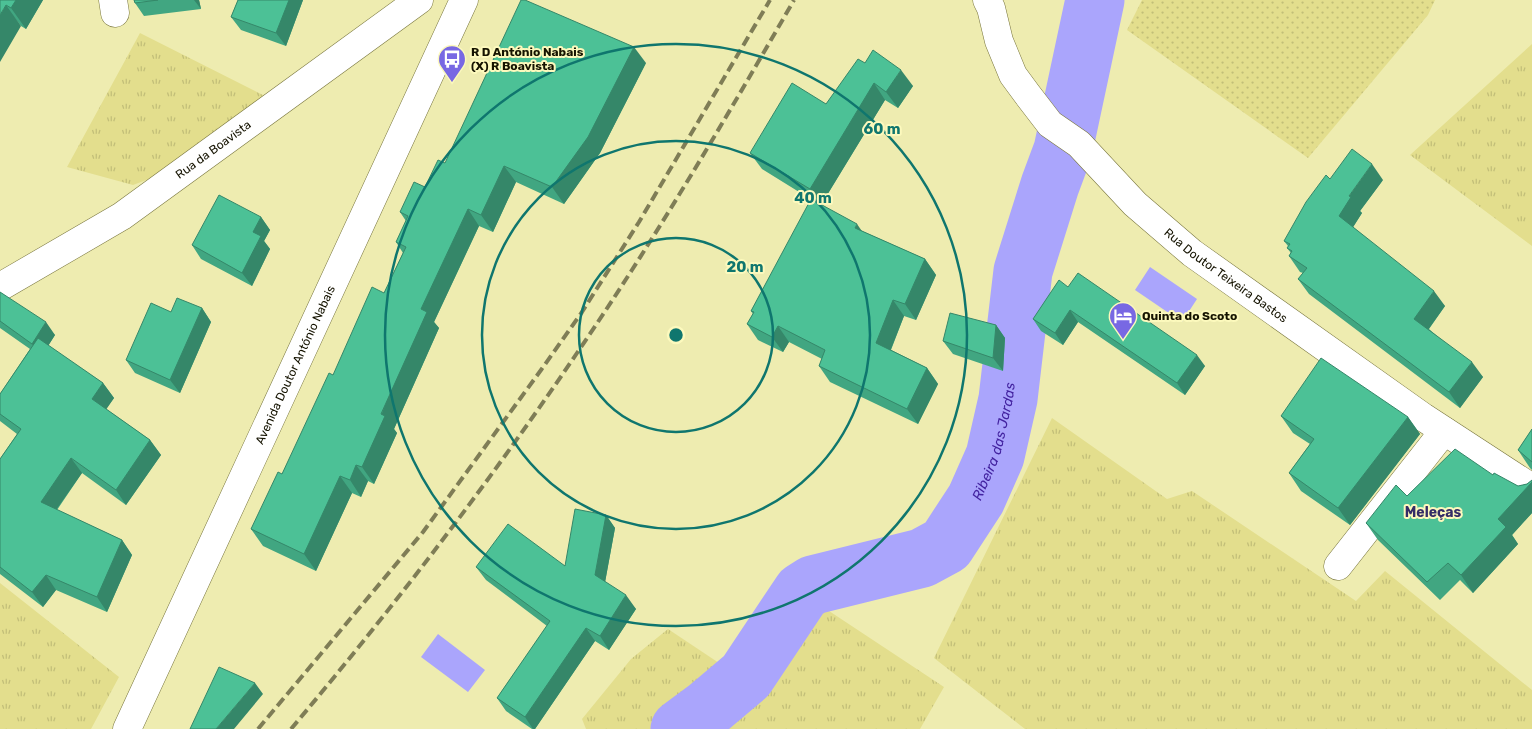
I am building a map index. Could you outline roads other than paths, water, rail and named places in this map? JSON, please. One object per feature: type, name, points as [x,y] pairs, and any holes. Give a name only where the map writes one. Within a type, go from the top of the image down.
[{"type":"street","name":"Rua da Boavista","points":[[0,287],[122,216],[419,0]]},
{"type":"street","name":"Avenida Doutor António Nabais","points":[[128,729],[464,0]]},
{"type":"street","name":"Rua Doutor Teixeira Bastos","points":[[986,0],[991,8],[999,41],[1013,75],[1050,124],[1079,144],[1135,204],[1192,253],[1444,431],[1532,488]]},
{"type":"street","points":[[1338,566],[1444,431]]},
{"type":"waterway","name":"Ribeira das Jardas","points":[[680,729],[746,676],[802,592],[813,585],[922,558],[946,545],[976,499],[995,456],[1008,399],[1023,271],[1063,150],[1095,0]]},
{"type":"railway","points":[[258,729],[423,532],[582,312],[639,222],[770,0]]},
{"type":"railway","points":[[291,729],[439,545],[544,402],[662,223],[794,0]]},
{"type":"place","name":"R D António Nabais (X) R Boavista","points":[[452,83]]},
{"type":"place","name":"Quinta do Scoto","points":[[1123,340]]},
{"type":"district","name":"Meleças","points":[[1433,512]]}]
